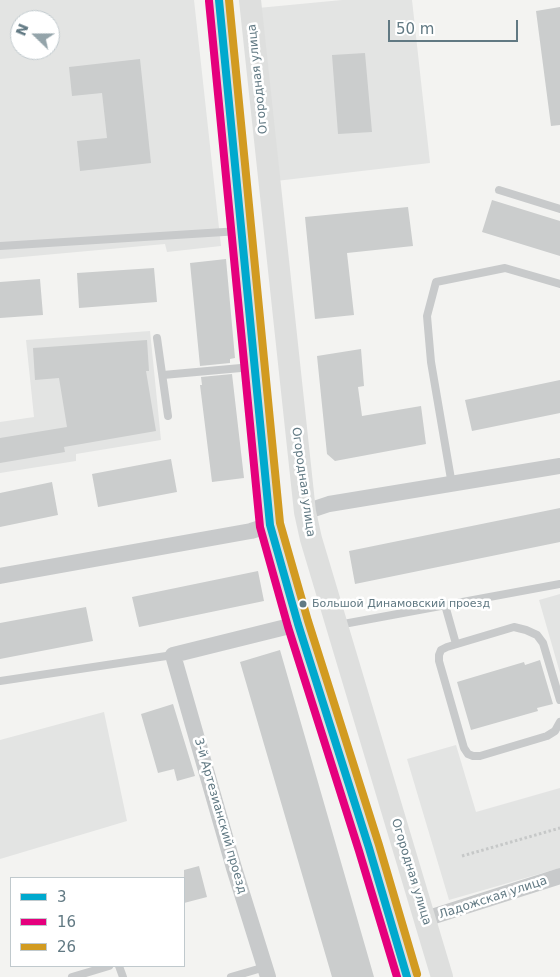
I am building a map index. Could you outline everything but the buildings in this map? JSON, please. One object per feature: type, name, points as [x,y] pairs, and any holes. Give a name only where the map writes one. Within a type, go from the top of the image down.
[{"type":"street","points":[[219,0],[243,230],[254,367],[270,525],[298,624],[369,848],[407,977]]},
{"type":"street","name":"Огородная улица","points":[[250,0],[305,512],[311,539],[442,977]]},
{"type":"street","points":[[305,512],[328,504],[560,466]]},
{"type":"street","points":[[0,576],[251,531],[270,525]]},
{"type":"street","points":[[174,655],[298,624]]},
{"type":"street","name":"3-й Артезианский проезд","points":[[174,655],[234,868],[266,972]]},
{"type":"street","name":"Ладожская улица","points":[[425,919],[560,876]]},
{"type":"lane","points":[[499,190],[560,209]]},
{"type":"lane","points":[[0,246],[243,230]]},
{"type":"lane","points":[[452,485],[431,362],[427,316],[436,282],[505,268],[560,284]]},
{"type":"lane","points":[[157,338],[164,375],[168,416]]},
{"type":"lane","points":[[164,375],[254,367]]},
{"type":"lane","points":[[337,625],[560,584]]},
{"type":"lane","points":[[445,605],[456,644]]},
{"type":"lane","points":[[560,700],[543,643],[537,635],[526,630],[514,627],[456,644],[442,650],[439,655],[439,661],[464,748],[468,754],[480,756],[546,736],[555,731],[560,722]]},
{"type":"lane","points":[[0,681],[174,655]]},
{"type":"lane","points":[[72,977],[106,967]]},
{"type":"lane","points":[[231,977],[266,972]]},
{"type":"path","points":[[462,856],[560,828]]},
{"type":"shaded area","points":[[0,0],[194,0],[221,246],[167,252],[165,244],[0,259]]},
{"type":"shaded area","points":[[342,0],[412,0],[430,163],[276,181],[258,8]]},
{"type":"shaded area","points":[[150,331],[161,440],[76,454],[76,461],[0,473],[0,422],[34,417],[26,340]]},
{"type":"shaded area","points":[[560,594],[560,673],[539,600]]},
{"type":"shaded area","points":[[104,712],[127,821],[0,859],[0,740]]},
{"type":"shaded area","points":[[456,745],[476,812],[560,788],[560,868],[449,900],[407,759]]},
{"type":"transit line","name":"3","points":[[219,0],[270,525],[298,624],[369,848],[407,977]]},
{"type":"transit line","name":"26","points":[[229,0],[280,523],[308,621],[379,845],[417,974]]},
{"type":"transit line","name":"16","points":[[209,1],[260,527],[288,627],[397,977]]},
{"type":"place","name":"Большой Динамовский проезд","points":[[303,604]]}]
